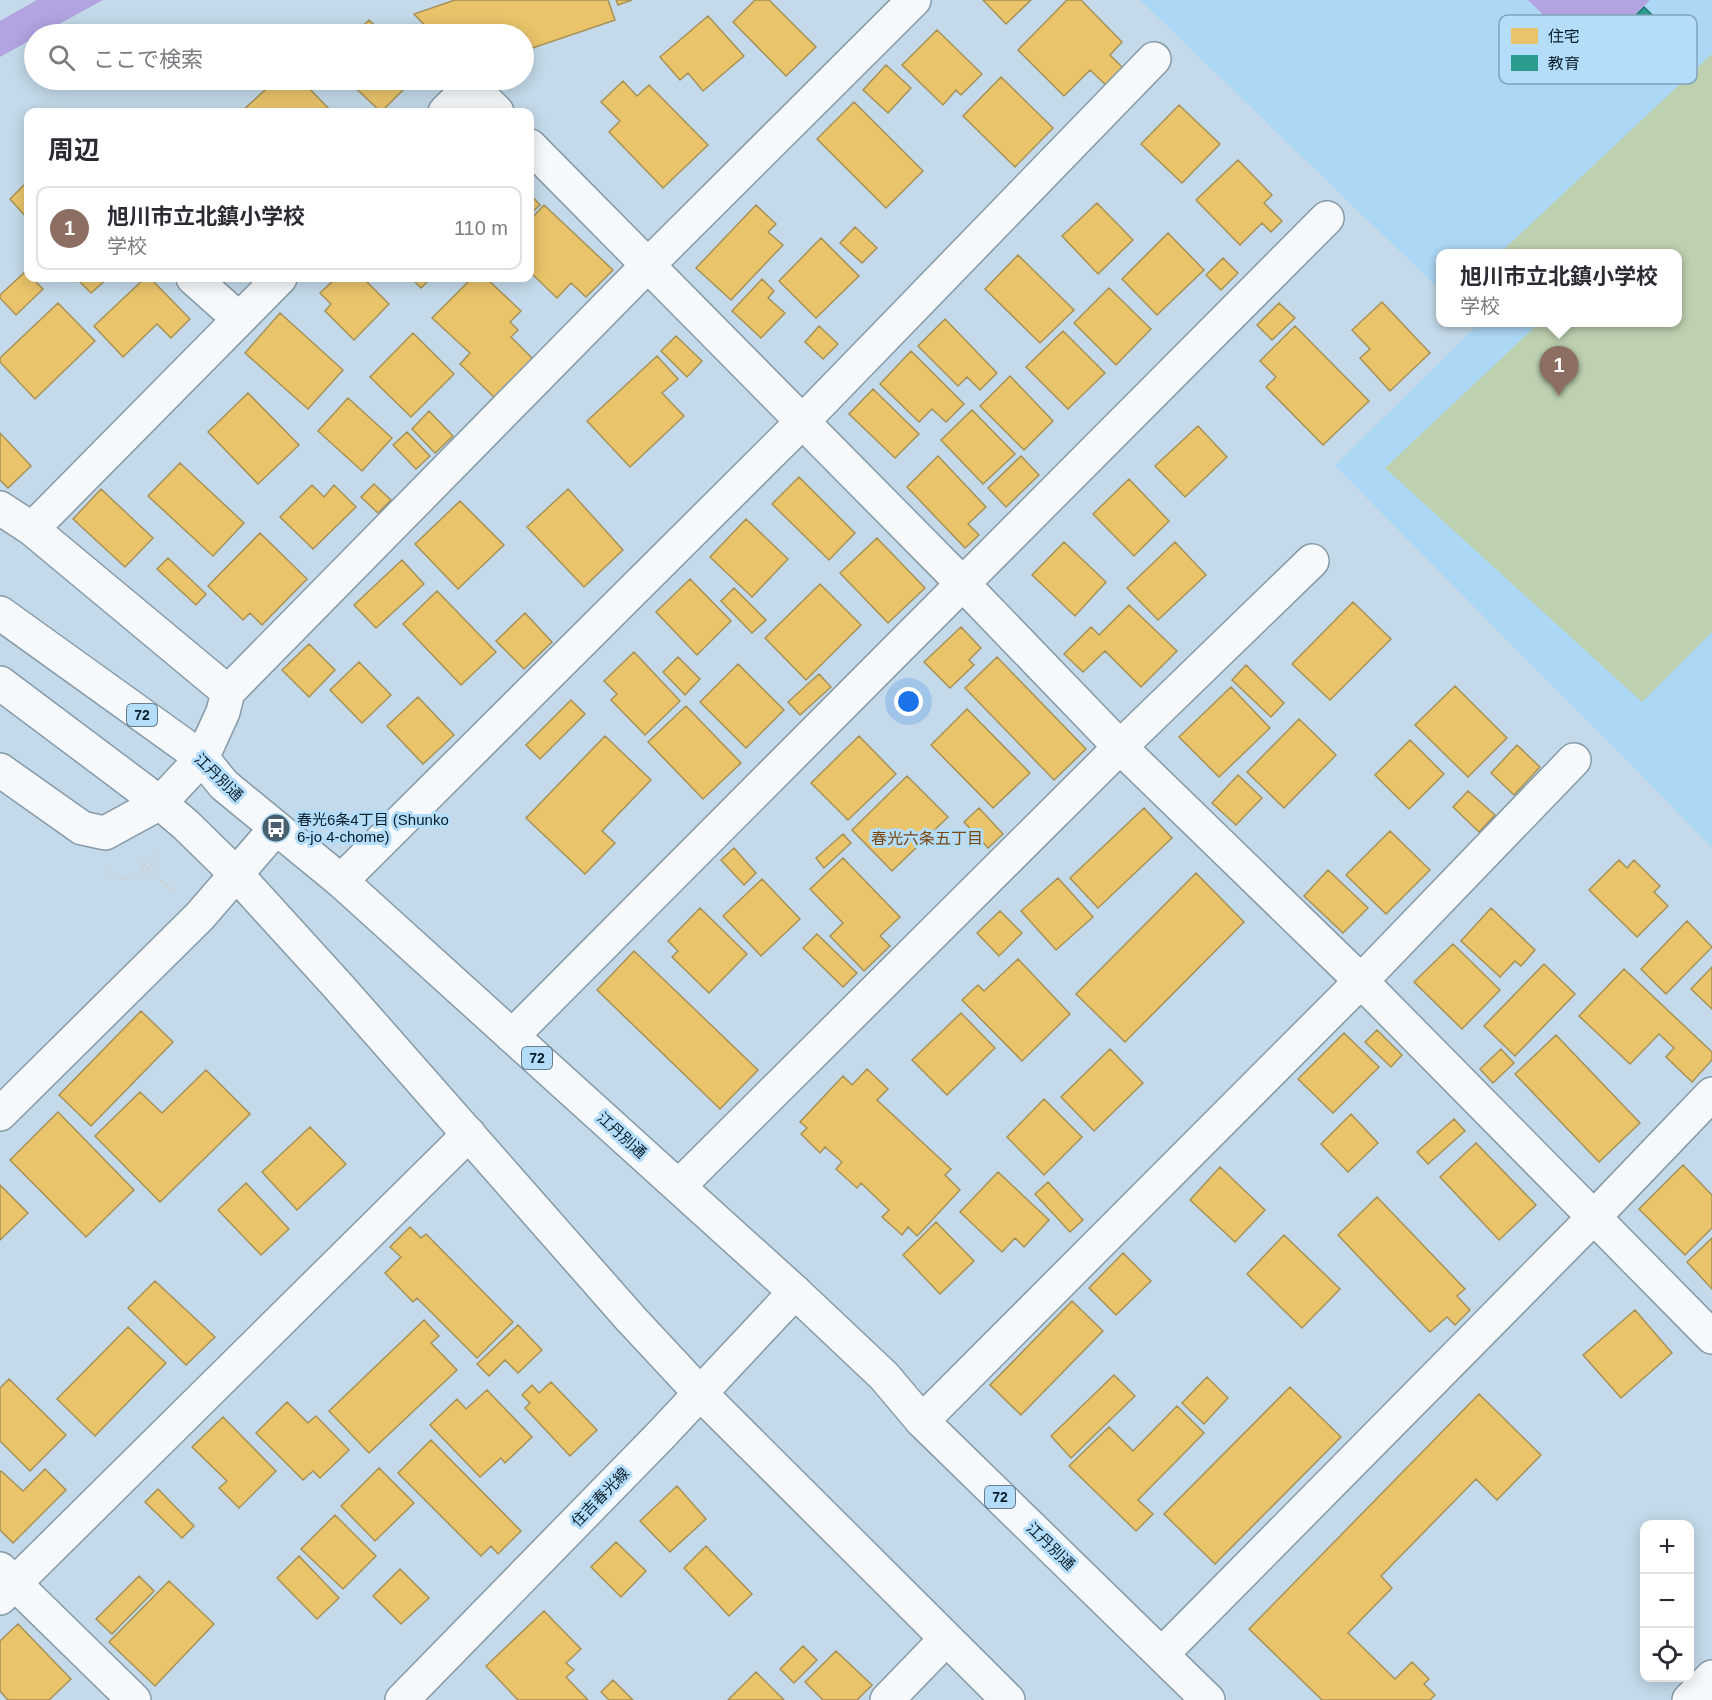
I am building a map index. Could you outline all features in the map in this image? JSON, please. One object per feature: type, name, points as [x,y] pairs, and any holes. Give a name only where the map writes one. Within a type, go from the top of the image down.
[{"type":"street","points":[[0,770],[82,828],[105,833],[160,803],[202,758],[223,712],[228,692],[647,266],[914,0]]},
{"type":"street","points":[[341,881],[802,422],[1154,59]]},
{"type":"street","points":[[449,108],[467,90]]},
{"type":"street","points":[[475,90],[493,108]]},
{"type":"street","points":[[534,150],[1120,747],[1361,981],[1712,1337]]},
{"type":"street","points":[[512,1036],[1327,218]]},
{"type":"street","points":[[197,282],[239,319]]},
{"type":"street","points":[[32,529],[276,282]]},
{"type":"street","points":[[0,508],[32,529],[228,692]]},
{"type":"street","points":[[679,1186],[1120,747],[1312,561]]},
{"type":"street","name":"江丹別通","points":[[0,613],[202,758],[224,785],[341,881],[679,1186],[884,1376],[922,1420],[1208,1700]]},
{"type":"street","points":[[0,683],[160,803],[237,875],[631,1319],[699,1392],[1008,1700]]},
{"type":"street","points":[[922,1420],[1361,981],[1574,760]]},
{"type":"street","points":[[0,1114],[200,916],[276,828]]},
{"type":"street","points":[[1162,1654],[1593,1218],[1712,1094]]},
{"type":"street","points":[[134,1700],[5,1584],[469,1134]]},
{"type":"street","name":"住吉春光線","points":[[402,1700],[652,1444],[795,1292]]},
{"type":"street","points":[[887,1700],[946,1639]]},
{"type":"street","points":[[1689,1700],[1712,1677]]},
{"type":"path","points":[[105,833],[148,868],[200,916]]},
{"type":"shaded area","points":[[37,0],[103,0],[59,24],[24,24],[24,44],[0,57],[0,21]]},
{"type":"shaded area","points":[[1140,0],[1712,0],[1712,847],[1335,466],[1475,327],[1682,327],[1682,249],[1436,249],[1436,286]]},
{"type":"shaded area","points":[[1528,0],[1650,0],[1635,15],[1543,15]]},
{"type":"green space","points":[[1712,54],[1712,632],[1642,702],[1385,468],[1535,327],[1682,327],[1682,249],[1504,249],[1680,84],[1697,84],[1697,68]]},
{"type":"building: 住宅","points":[[455,0],[608,0],[615,20],[534,48],[534,24],[424,24],[414,14]]},
{"type":"building: 住宅","points":[[616,0],[632,0],[618,5]]},
{"type":"building: 住宅","points":[[755,0],[769,0],[816,47],[786,76],[733,22]]},
{"type":"building: 住宅","points":[[983,0],[1031,0],[1006,24]]},
{"type":"building: 住宅","points":[[1067,0],[1081,0],[1122,42],[1110,55],[1124,69],[1107,86],[1090,70],[1064,96],[1018,50]]},
{"type":"building: 住宅","points":[[708,16],[744,56],[703,91],[688,73],[680,80],[660,57]]},
{"type":"building: 住宅","points":[[937,30],[982,74],[961,95],[956,90],[943,105],[902,65]]},
{"type":"building: 住宅","points":[[886,65],[911,88],[888,113],[863,90]]},
{"type":"building: 住宅","points":[[1001,77],[1053,128],[1015,167],[963,116]]},
{"type":"building: 住宅","points":[[623,81],[637,96],[649,85],[708,145],[663,188],[609,132],[620,121],[601,102]]},
{"type":"building: 住宅","points":[[265,90],[311,90],[328,108],[245,108]]},
{"type":"building: 住宅","points":[[358,90],[403,90],[385,108],[377,108]]},
{"type":"building: 住宅","points":[[854,102],[923,171],[886,208],[817,139]]},
{"type":"building: 住宅","points":[[1179,105],[1220,144],[1182,183],[1141,144]]},
{"type":"building: 住宅","points":[[1238,160],[1272,195],[1264,203],[1282,221],[1271,232],[1262,223],[1240,245],[1196,200]]},
{"type":"building: 住宅","points":[[24,185],[24,215],[10,199]]},
{"type":"building: 住宅","points":[[534,198],[540,205],[534,210]]},
{"type":"building: 住宅","points":[[1097,203],[1133,240],[1098,274],[1062,236]]},
{"type":"building: 住宅","points":[[544,205],[613,270],[586,297],[571,283],[557,298],[534,276],[534,216]]},
{"type":"building: 住宅","points":[[756,205],[776,224],[768,232],[783,245],[731,300],[696,268]]},
{"type":"building: 住宅","points":[[855,227],[877,248],[862,263],[840,243]]},
{"type":"building: 住宅","points":[[1168,233],[1204,270],[1157,315],[1122,279]]},
{"type":"building: 住宅","points":[[821,238],[859,276],[816,318],[779,281]]},
{"type":"building: 住宅","points":[[1018,255],[1074,310],[1040,343],[985,289]]},
{"type":"building: 住宅","points":[[1223,258],[1238,273],[1221,290],[1206,275]]},
{"type":"building: 住宅","points":[[24,273],[24,282],[36,282],[43,289],[16,315],[0,298],[0,295]]},
{"type":"building: 住宅","points":[[762,279],[774,291],[768,298],[785,313],[761,338],[732,311]]},
{"type":"building: 住宅","points":[[80,282],[103,282],[91,293]]},
{"type":"building: 住宅","points":[[141,282],[154,282],[190,319],[171,338],[157,324],[123,357],[94,326]]},
{"type":"building: 住宅","points":[[332,282],[367,282],[389,304],[354,340],[325,311],[331,304],[320,293]]},
{"type":"building: 住宅","points":[[415,282],[427,282],[421,288]]},
{"type":"building: 住宅","points":[[468,282],[490,282],[521,311],[510,322],[518,330],[511,337],[534,360],[496,399],[460,364],[470,353],[432,318]]},
{"type":"building: 住宅","points":[[1109,288],[1151,329],[1116,365],[1074,323]]},
{"type":"building: 住宅","points":[[1382,302],[1430,353],[1390,391],[1360,358],[1370,349],[1352,330]]},
{"type":"building: 住宅","points":[[58,303],[95,341],[35,399],[0,362],[0,358]]},
{"type":"building: 住宅","points":[[1279,303],[1295,318],[1272,340],[1257,325]]},
{"type":"building: 住宅","points":[[280,313],[343,370],[308,409],[245,353]]},
{"type":"building: 住宅","points":[[945,319],[997,373],[980,390],[967,377],[958,386],[918,346]]},
{"type":"building: 住宅","points":[[819,326],[838,344],[823,359],[805,342]]},
{"type":"building: 住宅","points":[[1295,326],[1369,401],[1323,445],[1266,387],[1276,377],[1260,361]]},
{"type":"building: 住宅","points":[[1063,331],[1105,373],[1068,409],[1026,367]]},
{"type":"building: 住宅","points":[[413,333],[454,374],[411,417],[370,377]]},
{"type":"building: 住宅","points":[[676,336],[702,361],[687,377],[661,351]]},
{"type":"building: 住宅","points":[[911,351],[964,404],[946,422],[932,409],[919,422],[880,384]]},
{"type":"building: 住宅","points":[[657,356],[678,379],[662,393],[684,416],[630,467],[587,421]]},
{"type":"building: 住宅","points":[[1010,376],[1053,421],[1024,450],[980,406]]},
{"type":"building: 住宅","points":[[873,389],[919,434],[895,458],[849,414]]},
{"type":"building: 住宅","points":[[248,393],[299,445],[258,484],[208,432]]},
{"type":"building: 住宅","points":[[348,398],[392,438],[362,471],[318,431]]},
{"type":"building: 住宅","points":[[972,410],[1015,454],[983,484],[941,440]]},
{"type":"building: 住宅","points":[[429,411],[453,436],[435,453],[412,429]]},
{"type":"building: 住宅","points":[[1198,426],[1227,457],[1185,497],[1155,466]]},
{"type":"building: 住宅","points":[[407,432],[430,456],[416,469],[393,445]]},
{"type":"building: 住宅","points":[[0,433],[31,466],[8,488],[0,480]]},
{"type":"building: 住宅","points":[[938,456],[986,507],[968,524],[979,535],[965,548],[907,487]]},
{"type":"building: 住宅","points":[[1021,456],[1039,475],[1006,507],[988,488]]},
{"type":"building: 住宅","points":[[180,463],[244,523],[213,556],[148,496]]},
{"type":"building: 住宅","points":[[799,477],[855,533],[829,560],[772,504]]},
{"type":"building: 住宅","points":[[1129,479],[1169,521],[1134,556],[1093,514]]},
{"type":"building: 住宅","points":[[374,484],[391,500],[378,513],[361,497]]},
{"type":"building: 住宅","points":[[312,485],[324,497],[334,485],[356,507],[313,549],[280,517]]},
{"type":"building: 住宅","points":[[101,489],[153,538],[125,567],[73,519]]},
{"type":"building: 住宅","points":[[568,489],[623,550],[584,587],[527,527]]},
{"type":"building: 住宅","points":[[460,501],[504,545],[458,589],[415,544]]},
{"type":"building: 住宅","points":[[746,519],[788,559],[752,597],[710,557]]},
{"type":"building: 住宅","points":[[260,533],[307,579],[262,625],[250,613],[243,620],[208,586]]},
{"type":"building: 住宅","points":[[877,538],[925,588],[888,623],[840,573]]},
{"type":"building: 住宅","points":[[1064,542],[1106,582],[1075,616],[1032,575]]},
{"type":"building: 住宅","points":[[1175,542],[1206,575],[1158,620],[1127,588]]},
{"type":"building: 住宅","points":[[168,558],[206,594],[196,605],[157,569]]},
{"type":"building: 住宅","points":[[402,560],[424,584],[376,628],[354,605]]},
{"type":"building: 住宅","points":[[690,579],[731,621],[697,655],[656,612]]},
{"type":"building: 住宅","points":[[820,584],[861,625],[806,680],[765,638]]},
{"type":"building: 住宅","points":[[734,588],[766,620],[752,633],[721,601]]},
{"type":"building: 住宅","points":[[437,591],[496,652],[461,685],[403,624]]},
{"type":"building: 住宅","points":[[1353,602],[1391,639],[1330,700],[1292,664]]},
{"type":"building: 住宅","points":[[1129,605],[1177,651],[1141,687],[1105,651],[1083,672],[1064,654],[1091,627],[1099,635]]},
{"type":"building: 住宅","points":[[525,613],[552,642],[524,669],[496,641]]},
{"type":"building: 住宅","points":[[961,627],[981,648],[969,660],[974,665],[950,688],[924,662]]},
{"type":"building: 住宅","points":[[309,644],[335,670],[309,697],[282,670]]},
{"type":"building: 住宅","points":[[634,652],[680,701],[645,735],[611,700],[617,694],[604,681]]},
{"type":"building: 住宅","points":[[678,657],[700,679],[685,695],[663,672]]},
{"type":"building: 住宅","points":[[997,657],[1086,749],[1054,780],[965,688]]},
{"type":"building: 住宅","points":[[359,662],[391,695],[362,723],[330,690]]},
{"type":"building: 住宅","points":[[738,664],[784,710],[746,748],[700,702]]},
{"type":"building: 住宅","points":[[1246,665],[1284,703],[1271,717],[1232,680]]},
{"type":"building: 住宅","points":[[819,674],[831,687],[800,715],[788,702]]},
{"type":"building: 住宅","points":[[1455,686],[1507,738],[1468,777],[1415,725]]},
{"type":"building: 住宅","points":[[1231,687],[1270,728],[1219,777],[1179,737]]},
{"type":"building: 住宅","points":[[418,697],[454,735],[423,764],[387,726]]},
{"type":"building: 住宅","points":[[571,700],[585,714],[540,759],[526,745]]},
{"type":"building: 住宅","points":[[686,706],[741,763],[703,799],[648,742]]},
{"type":"building: 住宅","points":[[967,709],[1030,773],[993,808],[931,745]]},
{"type":"building: 住宅","points":[[1299,719],[1336,755],[1284,808],[1247,772]]},
{"type":"building: 住宅","points":[[605,736],[651,780],[602,831],[615,843],[585,874],[526,818]]},
{"type":"building: 住宅","points":[[859,736],[896,774],[848,820],[811,783]]},
{"type":"building: 住宅","points":[[1410,740],[1444,774],[1409,809],[1375,775]]},
{"type":"building: 住宅","points":[[1517,745],[1540,767],[1514,795],[1491,773]]},
{"type":"building: 住宅","points":[[1238,775],[1262,798],[1236,825],[1212,803]]},
{"type":"building: 住宅","points":[[907,776],[948,817],[892,871],[852,830]]},
{"type":"building: 住宅","points":[[1468,791],[1495,815],[1479,832],[1453,807]]},
{"type":"building: 住宅","points":[[979,808],[1003,834],[988,848],[964,822]]},
{"type":"building: 住宅","points":[[1144,808],[1172,838],[1098,908],[1070,878]]},
{"type":"building: 住宅","points":[[1390,831],[1430,870],[1386,914],[1346,875]]},
{"type":"building: 住宅","points":[[843,834],[851,843],[824,868],[816,858]]},
{"type":"building: 住宅","points":[[734,848],[756,873],[744,885],[721,860]]},
{"type":"building: 住宅","points":[[843,858],[900,917],[880,936],[890,946],[864,971],[830,936],[843,923],[810,889]]},
{"type":"building: 住宅","points":[[1619,860],[1627,868],[1634,860],[1660,886],[1654,892],[1668,906],[1637,937],[1589,890]]},
{"type":"building: 住宅","points":[[1328,870],[1368,908],[1343,933],[1304,896]]},
{"type":"building: 住宅","points":[[1196,873],[1244,922],[1125,1042],[1076,994]]},
{"type":"building: 住宅","points":[[1058,878],[1093,917],[1056,950],[1021,911]]},
{"type":"building: 住宅","points":[[762,879],[800,919],[761,956],[723,916]]},
{"type":"building: 住宅","points":[[700,908],[747,954],[709,993],[672,957],[678,951],[668,941]]},
{"type":"building: 住宅","points":[[1491,908],[1535,950],[1521,966],[1515,961],[1500,977],[1461,941]]},
{"type":"building: 住宅","points":[[1000,911],[1022,933],[999,956],[977,933]]},
{"type":"building: 住宅","points":[[1687,921],[1712,947],[1666,994],[1641,969]]},
{"type":"building: 住宅","points":[[817,934],[857,973],[843,987],[803,948]]},
{"type":"building: 住宅","points":[[1453,944],[1500,990],[1462,1029],[1414,982]]},
{"type":"building: 住宅","points":[[634,951],[758,1070],[720,1109],[597,990]]},
{"type":"building: 住宅","points":[[1018,959],[1070,1014],[1022,1061],[962,1000],[978,985],[984,991]]},
{"type":"building: 住宅","points":[[1544,964],[1575,994],[1515,1056],[1484,1026]]},
{"type":"building: 住宅","points":[[1712,967],[1712,1009],[1691,989]]},
{"type":"building: 住宅","points":[[1624,969],[1712,1052],[1712,1060],[1692,1082],[1666,1057],[1674,1048],[1659,1034],[1630,1064],[1579,1016]]},
{"type":"building: 住宅","points":[[141,1011],[173,1042],[91,1126],[59,1095]]},
{"type":"building: 住宅","points":[[961,1013],[995,1048],[947,1095],[912,1060]]},
{"type":"building: 住宅","points":[[1377,1030],[1402,1055],[1391,1067],[1365,1042]]},
{"type":"building: 住宅","points":[[1344,1033],[1379,1067],[1333,1113],[1298,1079]]},
{"type":"building: 住宅","points":[[1556,1035],[1640,1123],[1599,1162],[1515,1074]]},
{"type":"building: 住宅","points":[[1110,1049],[1143,1083],[1094,1131],[1061,1097]]},
{"type":"building: 住宅","points":[[1501,1049],[1514,1063],[1493,1083],[1480,1069]]},
{"type":"building: 住宅","points":[[867,1069],[888,1089],[877,1100],[951,1169],[945,1175],[960,1190],[917,1236],[908,1227],[902,1235],[882,1217],[889,1210],[861,1183],[857,1188],[836,1169],[842,1162],[825,1147],[820,1153],[801,1134],[807,1128],[800,1122],[843,1076],[852,1085]]},
{"type":"building: 住宅","points":[[206,1070],[250,1114],[160,1202],[95,1136],[140,1092],[162,1113]]},
{"type":"building: 住宅","points":[[1044,1099],[1082,1137],[1044,1175],[1007,1137]]},
{"type":"building: 住宅","points":[[58,1112],[134,1190],[86,1237],[10,1160]]},
{"type":"building: 住宅","points":[[1351,1114],[1378,1143],[1348,1172],[1321,1144]]},
{"type":"building: 住宅","points":[[1454,1119],[1465,1131],[1428,1164],[1417,1152]]},
{"type":"building: 住宅","points":[[310,1127],[346,1164],[297,1210],[262,1172]]},
{"type":"building: 住宅","points":[[1476,1143],[1536,1205],[1499,1240],[1440,1177]]},
{"type":"building: 住宅","points":[[1683,1165],[1712,1195],[1712,1228],[1685,1255],[1639,1209]]},
{"type":"building: 住宅","points":[[1220,1167],[1265,1210],[1235,1242],[1190,1200]]},
{"type":"building: 住宅","points":[[998,1172],[1049,1220],[1024,1247],[1015,1238],[1002,1252],[960,1212]]},
{"type":"building: 住宅","points":[[1048,1182],[1083,1220],[1070,1232],[1035,1194]]},
{"type":"building: 住宅","points":[[246,1183],[289,1229],[261,1255],[218,1210]]},
{"type":"building: 住宅","points":[[0,1185],[28,1213],[0,1240]]},
{"type":"building: 住宅","points":[[1377,1197],[1465,1289],[1457,1296],[1470,1310],[1455,1325],[1447,1317],[1430,1332],[1338,1235]]},
{"type":"building: 住宅","points":[[936,1222],[974,1261],[940,1294],[903,1255]]},
{"type":"building: 住宅","points":[[410,1227],[421,1238],[426,1234],[513,1322],[477,1358],[417,1298],[413,1302],[385,1273],[401,1257],[390,1247]]},
{"type":"building: 住宅","points":[[1284,1235],[1340,1289],[1302,1328],[1247,1274]]},
{"type":"building: 住宅","points":[[1712,1238],[1712,1289],[1687,1262]]},
{"type":"building: 住宅","points":[[1123,1253],[1151,1281],[1116,1315],[1089,1288]]},
{"type":"building: 住宅","points":[[155,1281],[215,1337],[186,1365],[128,1308]]},
{"type":"building: 住宅","points":[[1072,1301],[1103,1331],[1021,1415],[990,1385]]},
{"type":"building: 住宅","points":[[1635,1310],[1672,1353],[1621,1398],[1583,1355]]},
{"type":"building: 住宅","points":[[424,1320],[439,1336],[431,1343],[457,1370],[369,1453],[329,1411]]},
{"type":"building: 住宅","points":[[518,1325],[542,1350],[518,1373],[505,1360],[489,1376],[477,1364]]},
{"type":"building: 住宅","points":[[128,1327],[166,1363],[95,1436],[57,1399]]},
{"type":"building: 住宅","points":[[1114,1375],[1135,1396],[1071,1458],[1051,1436]]},
{"type":"building: 住宅","points":[[1207,1377],[1228,1398],[1204,1424],[1182,1403]]},
{"type":"building: 住宅","points":[[9,1379],[66,1435],[30,1471],[0,1441],[0,1388]]},
{"type":"building: 住宅","points":[[551,1382],[597,1430],[570,1456],[525,1408],[530,1403],[522,1395],[532,1385],[539,1393]]},
{"type":"building: 住宅","points":[[1290,1387],[1341,1437],[1215,1564],[1164,1514]]},
{"type":"building: 住宅","points":[[487,1390],[532,1437],[505,1463],[501,1458],[480,1477],[430,1425],[457,1399],[466,1409]]},
{"type":"building: 住宅","points":[[1479,1394],[1541,1455],[1497,1500],[1476,1479],[1381,1576],[1392,1588],[1348,1633],[1395,1679],[1412,1662],[1429,1679],[1424,1684],[1435,1695],[1430,1700],[1322,1700],[1249,1629]]},
{"type":"building: 住宅","points":[[287,1402],[308,1423],[316,1416],[349,1450],[320,1478],[313,1471],[303,1480],[256,1433]]},
{"type":"building: 住宅","points":[[1177,1406],[1204,1433],[1138,1500],[1153,1514],[1136,1531],[1069,1466],[1109,1427],[1133,1451]]},
{"type":"building: 住宅","points":[[223,1417],[276,1471],[239,1508],[219,1488],[227,1481],[192,1447]]},
{"type":"building: 住宅","points":[[431,1440],[521,1531],[498,1554],[491,1546],[481,1556],[398,1473]]},
{"type":"building: 住宅","points":[[379,1468],[414,1503],[375,1541],[341,1506]]},
{"type":"building: 住宅","points":[[45,1469],[66,1490],[13,1543],[0,1530],[0,1472],[23,1491]]},
{"type":"building: 住宅","points":[[677,1486],[706,1519],[670,1552],[640,1521]]},
{"type":"building: 住宅","points":[[158,1489],[194,1526],[182,1538],[145,1502]]},
{"type":"building: 住宅","points":[[335,1515],[376,1556],[343,1589],[301,1549]]},
{"type":"building: 住宅","points":[[616,1542],[646,1571],[621,1597],[591,1567]]},
{"type":"building: 住宅","points":[[706,1546],[752,1594],[729,1616],[684,1568]]},
{"type":"building: 住宅","points":[[299,1556],[339,1598],[317,1619],[277,1578]]},
{"type":"building: 住宅","points":[[400,1569],[429,1598],[401,1624],[373,1596]]},
{"type":"building: 住宅","points":[[139,1576],[154,1591],[112,1634],[96,1619]]},
{"type":"building: 住宅","points":[[169,1581],[214,1624],[155,1686],[109,1642]]},
{"type":"building: 住宅","points":[[544,1611],[581,1649],[566,1663],[574,1670],[566,1677],[588,1700],[518,1700],[486,1666]]},
{"type":"building: 住宅","points":[[18,1624],[71,1679],[49,1700],[8,1700],[0,1691],[0,1641]]},
{"type":"building: 住宅","points":[[803,1646],[817,1660],[794,1683],[780,1669]]},
{"type":"building: 住宅","points":[[836,1651],[872,1685],[857,1700],[823,1700],[805,1682]]},
{"type":"building: 住宅","points":[[756,1672],[784,1700],[728,1700]]},
{"type":"building: 住宅","points":[[613,1680],[633,1700],[609,1700],[601,1692]]},
{"type":"building: 教育","points":[[1644,7],[1652,15],[1636,15]]},
{"type":"place","name":"旭川市立北鎮小学校","points":[[1559,396]]},
{"type":"place","name":"春光6条4丁目 (Shunko 6-jo 4-chome)","points":[[276,828]]},
{"type":"district","name":"春光六条五丁目","points":[[927,838]]}]
